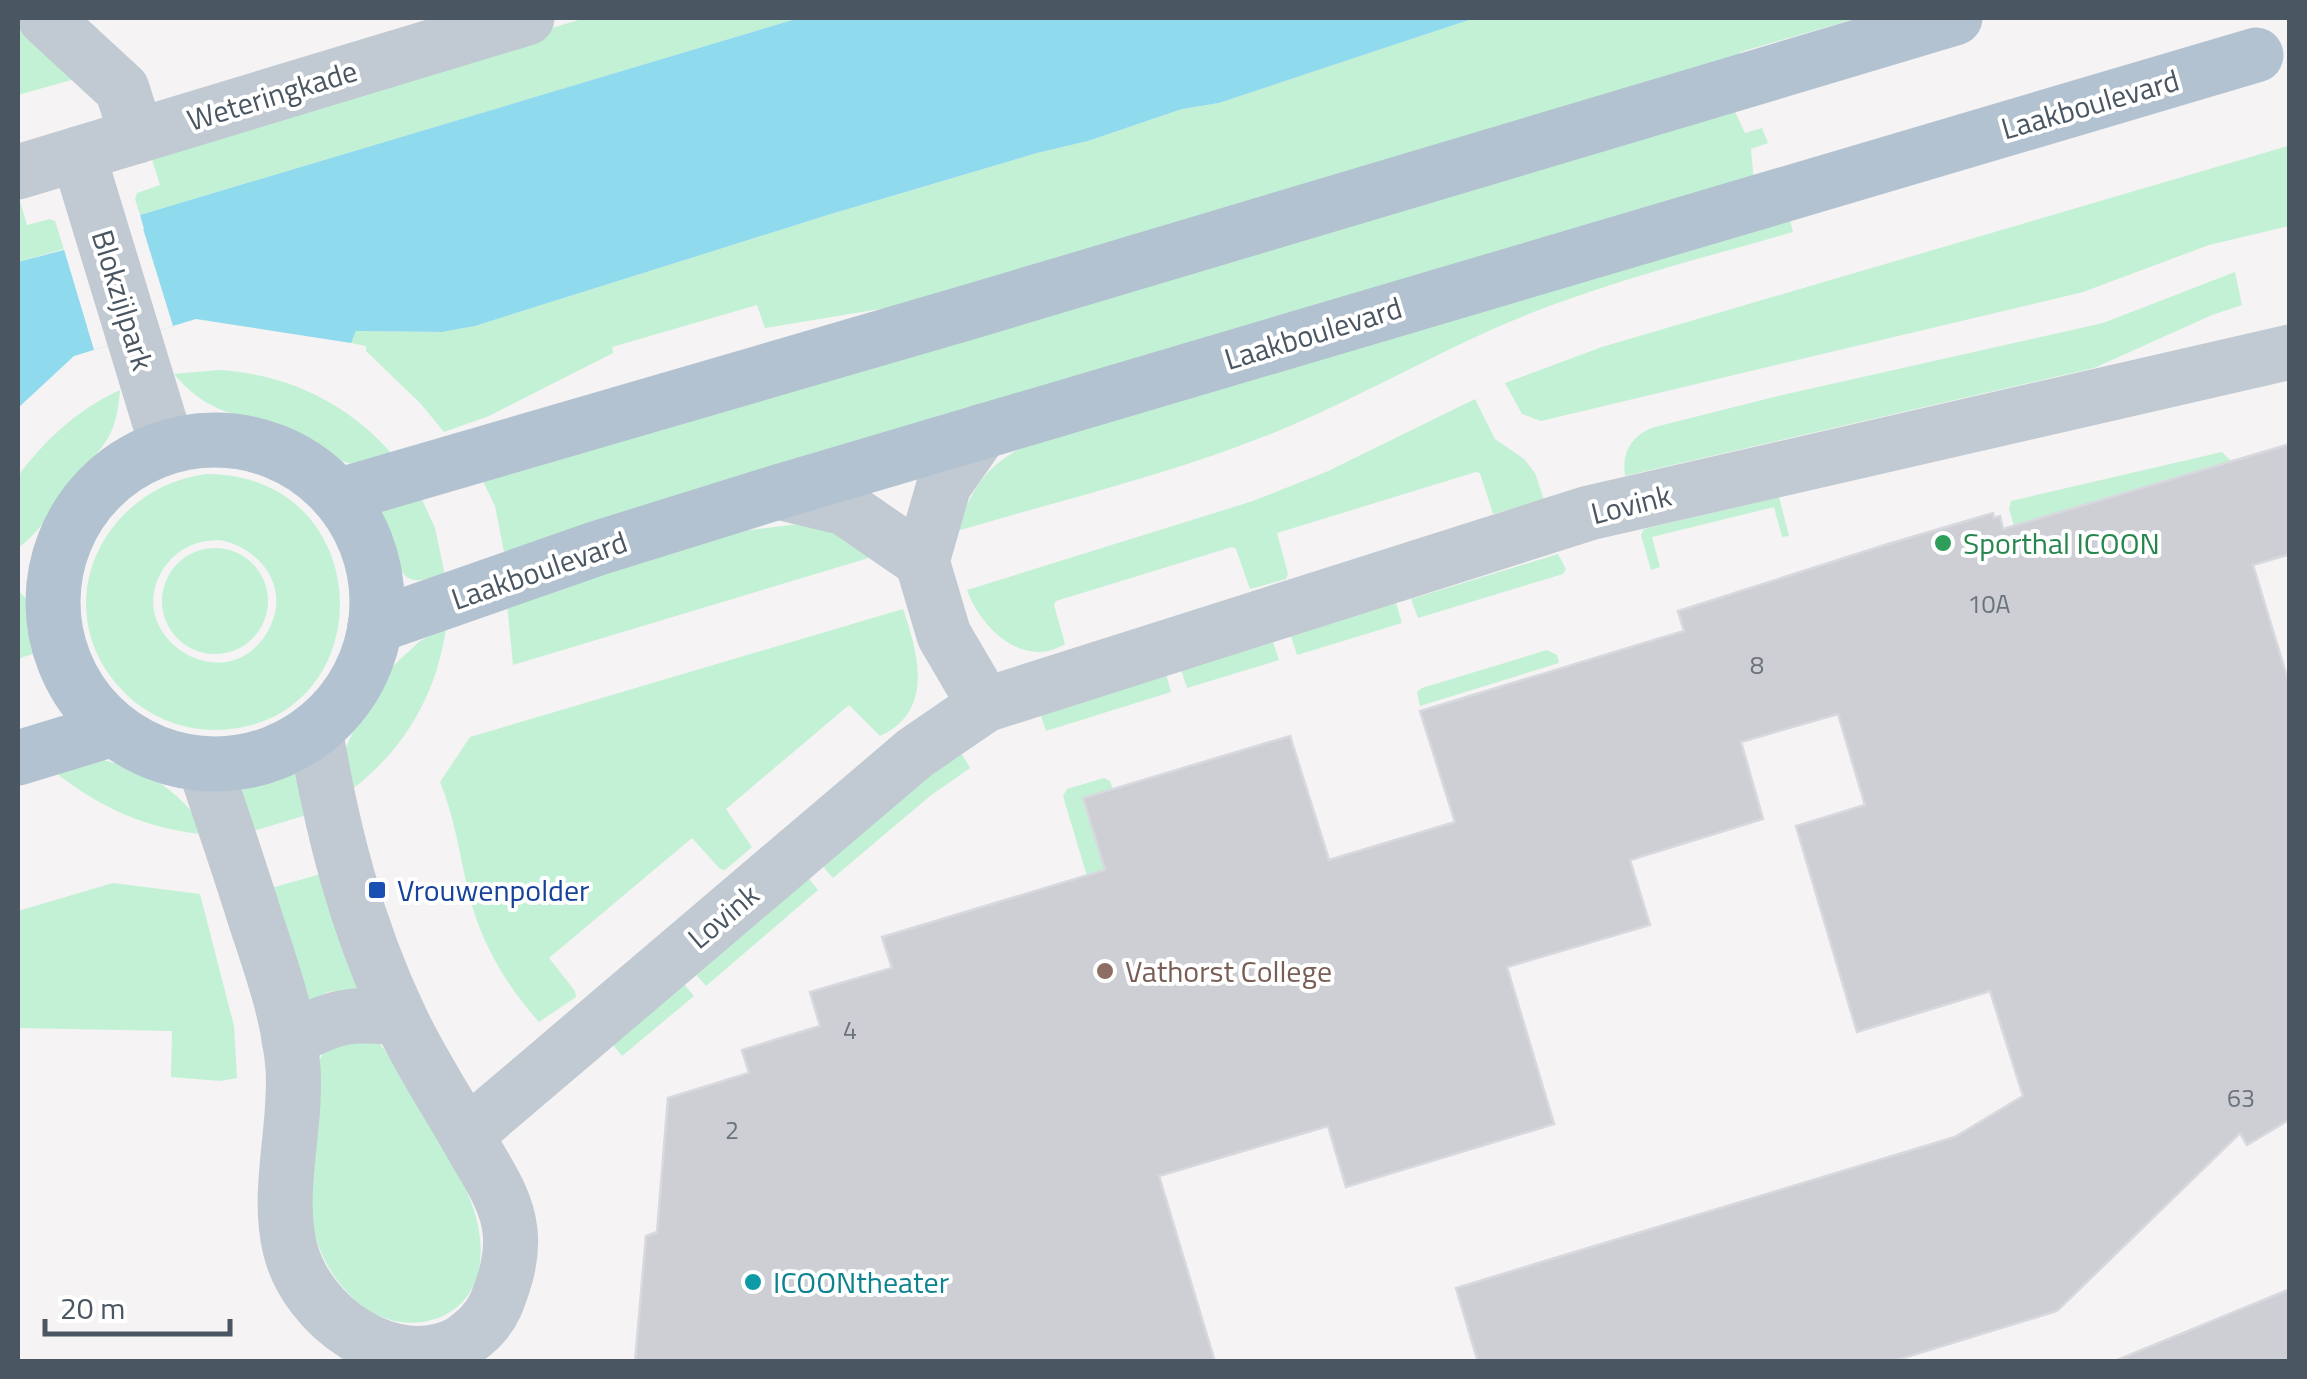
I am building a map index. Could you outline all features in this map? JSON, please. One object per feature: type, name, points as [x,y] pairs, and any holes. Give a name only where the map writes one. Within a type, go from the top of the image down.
[{"type":"main road","points":[[338,496],[1955,18]]},
{"type":"main road","name":"Laakboulevard","points":[[376,626],[598,548],[778,492],[2256,55]]},
{"type":"main road","points":[[210,439],[251,443],[286,455],[314,473],[338,496],[368,548],[376,583],[376,626],[363,668],[334,713],[284,749],[260,758],[204,764],[176,760],[144,748],[113,729],[76,686],[60,650],[39,562],[92,496],[142,456],[167,446],[210,439]]},
{"type":"main road","points":[[18,758],[113,729]]},
{"type":"street","points":[[45,18],[122,90],[137,136]]},
{"type":"street","name":"Weteringkade","points":[[18,172],[527,18]]},
{"type":"street","name":"Blokzijlpark","points":[[78,154],[167,446]]},
{"type":"street","name":"Lovink","points":[[466,1135],[915,753],[985,705],[1589,513],[2290,352]]},
{"type":"street","points":[[982,431],[944,485],[922,561],[944,635],[985,705]]},
{"type":"street","points":[[778,492],[845,508],[922,561]]},
{"type":"street","points":[[204,764],[290,1040],[294,1100],[286,1204],[290,1248],[305,1288],[331,1320],[393,1359],[478,1346],[509,1270],[510,1232],[500,1195],[400,1018],[355,905],[331,822],[315,730]]},
{"type":"street","points":[[290,1040],[336,1017],[352,1014],[400,1018]]},
{"type":"green space","points":[[585,18],[799,18],[140,215],[137,193],[160,185],[149,150]]},
{"type":"green space","points":[[1475,18],[1858,18],[970,294],[765,328],[757,305],[612,347],[613,353],[489,416],[444,432],[366,351],[366,346],[351,343],[356,331],[442,332],[475,326],[831,214],[1088,141],[1182,109],[1219,103]]},
{"type":"green space","points":[[18,19],[67,65],[75,79],[18,95]]},
{"type":"green space","points":[[1731,103],[1745,133],[1762,128],[1768,143],[1751,149],[1754,183],[505,557],[495,506],[480,475]]},
{"type":"green space","points":[[2288,146],[2289,226],[2209,245],[2083,292],[1541,421],[1522,414],[1505,383],[1602,347]]},
{"type":"green space","points":[[18,194],[27,225],[55,221],[64,249],[18,262]]},
{"type":"green space","points":[[1789,216],[1793,232],[1628,279],[1531,313],[1250,442],[957,531],[975,490],[997,464],[1067,425]]},
{"type":"green space","points":[[2235,272],[2242,305],[2094,368],[1625,476],[1629,447],[1651,428],[2103,323]]},
{"type":"green space","points":[[219,370],[272,379],[320,397],[362,425],[400,463],[359,465],[336,459],[290,433],[215,407],[174,374]]},
{"type":"green space","points":[[120,390],[115,423],[104,444],[40,527],[18,548],[21,472],[66,425],[91,405]]},
{"type":"green space","points":[[1475,399],[1495,439],[1524,459],[1535,473],[1544,500],[1493,514],[1480,473],[1476,472],[1277,533],[1286,579],[1250,589],[1232,547],[1056,601],[1065,644],[1049,651],[1034,652],[1005,641],[982,618],[967,590],[1253,501],[1326,472]]},
{"type":"green space","points":[[2222,452],[2231,461],[2014,526],[2011,501]]},
{"type":"green space","points":[[206,474],[264,485],[305,514],[331,554],[340,601],[333,648],[310,689],[270,718],[215,730],[176,724],[130,698],[99,657],[88,623],[87,589],[96,556],[113,527],[138,502],[169,484]],"holes":[[[211,540],[248,551],[268,572],[274,586],[275,615],[268,631],[249,652],[227,662],[204,661],[182,652],[165,636],[155,615],[154,590],[166,565],[183,550]]]},
{"type":"green space","points":[[419,493],[435,528],[445,575],[415,580],[400,568],[374,508]]},
{"type":"green space","points":[[1779,497],[1789,536],[1782,537],[1774,507],[1652,537],[1660,567],[1651,570],[1641,535],[1644,529]]},
{"type":"green space","points":[[799,524],[829,530],[872,557],[513,665],[507,603],[702,536]]},
{"type":"green space","points":[[215,548],[235,552],[253,563],[264,581],[268,601],[264,621],[253,639],[235,650],[215,654],[195,650],[177,639],[166,621],[162,601],[166,581],[177,563],[195,552]]},
{"type":"green space","points":[[1558,554],[1566,569],[1563,574],[1418,618],[1411,599]]},
{"type":"green space","points":[[18,590],[27,600],[35,653],[18,659]]},
{"type":"green space","points":[[1396,603],[1402,623],[1297,655],[1291,636]]},
{"type":"green space","points":[[903,609],[917,662],[918,680],[909,712],[880,736],[849,705],[726,809],[752,847],[725,870],[692,838],[549,958],[576,997],[539,1022],[500,969],[478,925],[440,782],[470,737]]},
{"type":"green space","points":[[446,628],[434,678],[413,723],[382,762],[343,796],[344,752],[356,725],[394,665],[420,641]]},
{"type":"green space","points":[[1273,642],[1279,660],[1187,688],[1181,670]]},
{"type":"green space","points":[[1547,650],[1557,655],[1559,663],[1420,706],[1417,692],[1422,688]]},
{"type":"green space","points":[[1166,674],[1171,692],[1046,731],[1040,713]]},
{"type":"green space","points":[[960,751],[970,768],[930,796],[833,878],[820,863]]},
{"type":"green space","points":[[98,759],[132,769],[162,785],[187,806],[209,835],[127,816],[55,772]]},
{"type":"green space","points":[[297,770],[310,814],[246,833],[240,791]]},
{"type":"green space","points":[[1104,778],[1113,790],[1083,799],[1114,901],[1096,906],[1063,796],[1067,789]]},
{"type":"green space","points":[[328,872],[357,989],[328,992],[305,1003],[264,890]]},
{"type":"green space","points":[[806,875],[818,890],[706,986],[693,971]]},
{"type":"green space","points":[[113,883],[200,894],[234,1026],[237,1078],[220,1081],[171,1077],[172,1031],[18,1028],[18,911]]},
{"type":"green space","points":[[681,981],[694,996],[622,1056],[610,1041]]},
{"type":"green space","points":[[340,1041],[380,1044],[400,1072],[473,1206],[480,1243],[475,1282],[466,1298],[437,1318],[401,1322],[365,1308],[336,1278],[317,1241],[310,1180],[316,1067],[323,1053]]},
{"type":"water","points":[[799,18],[1475,18],[1219,103],[1182,109],[1088,141],[831,214],[475,326],[442,332],[356,331],[351,343],[196,319],[74,356],[18,408],[18,262],[144,229],[140,215]]},
{"type":"pier","points":[[141,222],[173,326],[94,350],[63,246]]},
{"type":"building","points":[[2290,444],[2290,554],[2253,565],[2290,687],[2290,1119],[2247,1145],[2240,1133],[2057,1311],[1890,1362],[1478,1362],[1456,1288],[1955,1137],[2023,1096],[1990,991],[1857,1032],[1796,826],[1865,805],[1838,714],[1741,742],[1763,819],[1630,860],[1650,925],[1507,967],[1554,1124],[1346,1187],[1328,1126],[1159,1176],[1215,1362],[635,1362],[646,1236],[657,1232],[668,1098],[749,1073],[742,1050],[820,1026],[810,992],[892,968],[882,937],[1105,870],[1083,798],[1290,736],[1329,860],[1455,822],[1420,711],[1684,631],[1678,611],[1888,544],[1993,513],[1994,518],[2000,516],[2003,529]]},
{"type":"building","points":[[2290,1289],[2290,1362],[2117,1362],[2117,1360]]},
{"type":"place","name":"Sporthal ICOON","points":[[1943,543]]},
{"type":"place","name":"Vrouwenpolder","points":[[377,890]]},
{"type":"place","name":"Vathorst College","points":[[1105,971]]},
{"type":"place","name":"ICOONtheater","points":[[753,1282]]}]
